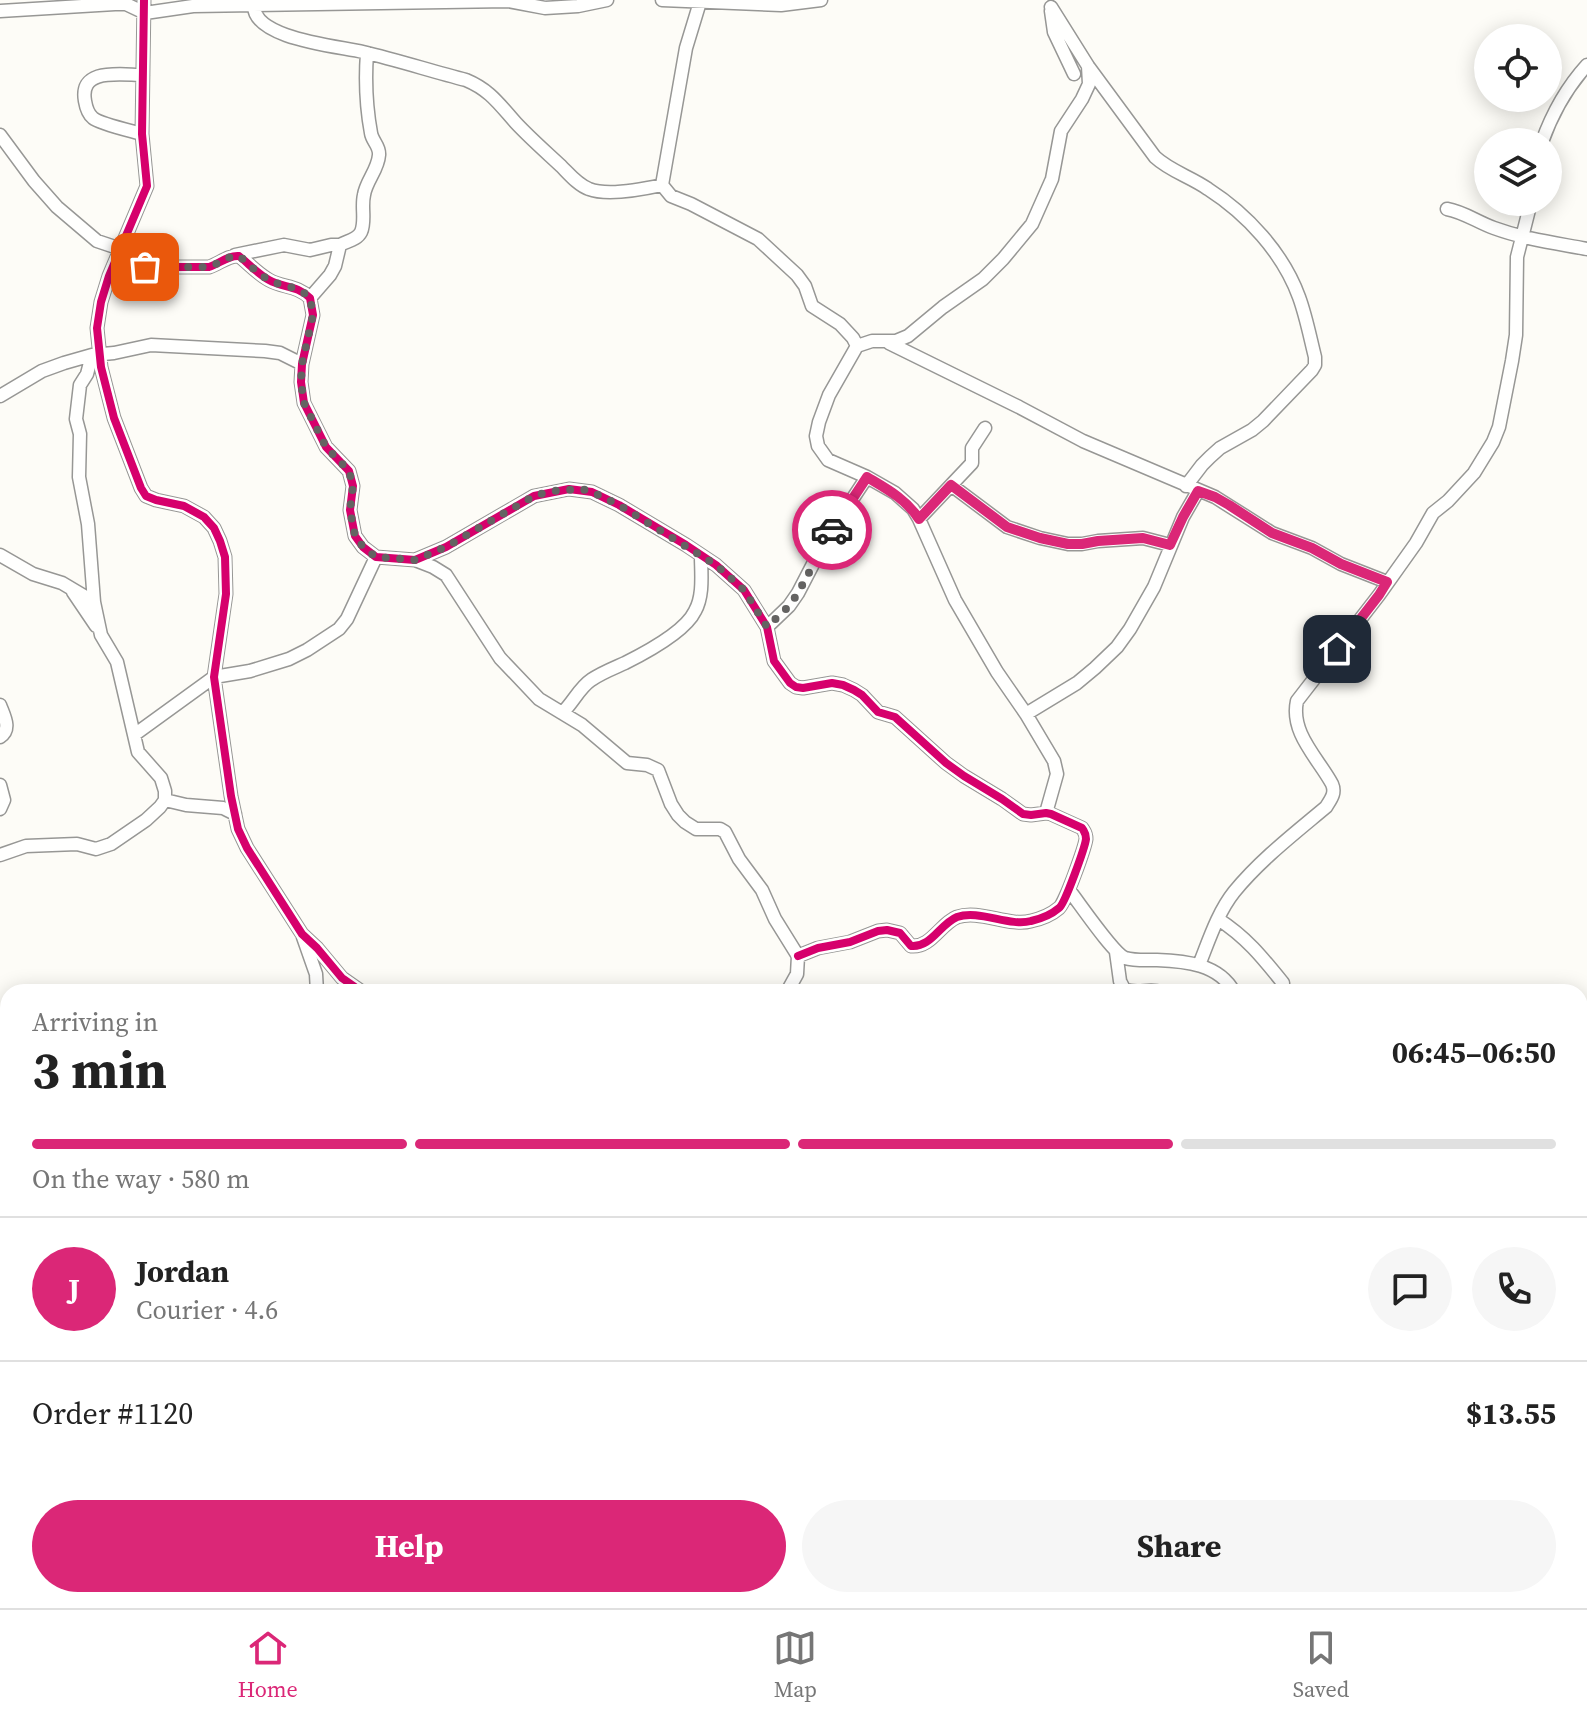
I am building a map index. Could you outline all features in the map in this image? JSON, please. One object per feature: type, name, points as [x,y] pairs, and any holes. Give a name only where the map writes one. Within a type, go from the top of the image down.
[{"type":"street","points":[[0,11],[115,4],[180,7],[508,1],[545,8],[607,0]]},
{"type":"street","points":[[662,0],[781,5],[821,0]]},
{"type":"street","points":[[700,2],[686,48],[662,185],[671,196],[758,239],[797,275],[805,286],[812,306],[840,324],[853,338],[857,346],[854,355],[829,395],[819,422],[816,436],[821,454],[895,493],[913,509],[955,600],[1054,761],[1057,774],[1046,813]]},
{"type":"street","points":[[1026,714],[1077,683],[1117,647],[1154,587],[1202,465],[1220,448],[1252,430],[1315,365],[1298,295],[1272,249],[1254,226],[1209,189],[1155,157],[1088,66],[1051,4]]},
{"type":"street","points":[[1051,4],[1050,18],[1054,32],[1074,74]]},
{"type":"street","points":[[144,6],[142,134],[147,186],[109,276],[97,317],[96,354],[114,418],[146,496],[184,506],[204,517],[220,541],[225,557],[226,594],[214,677],[238,829],[302,934],[317,984]]},
{"type":"street","points":[[254,6],[255,16],[275,30],[479,86],[493,96],[571,176],[589,189],[617,191],[662,185]]},
{"type":"street","points":[[0,135],[57,207],[97,241],[145,267],[209,267],[235,255],[284,245],[310,250],[340,245],[355,238],[361,231],[364,193],[379,155],[371,134],[366,103],[367,53]]},
{"type":"street","points":[[1547,128],[1566,93],[1587,65]]},
{"type":"street","points":[[889,343],[908,336],[983,279],[1032,224],[1052,179],[1061,131],[1088,88],[1088,66]]},
{"type":"street","points":[[142,134],[93,118],[87,110],[84,91],[93,78],[143,75]]},
{"type":"street","points":[[1447,209],[1522,238],[1587,249]]},
{"type":"street","points":[[1199,965],[1218,919],[1233,893],[1326,807],[1333,796],[1332,784],[1297,724],[1297,701],[1379,595],[1433,513],[1474,473],[1493,442],[1499,427],[1516,335],[1517,257],[1528,216]]},
{"type":"street","points":[[310,298],[330,275],[340,245]]},
{"type":"street","points":[[235,255],[267,279],[298,289],[310,298],[313,315],[302,364],[304,403],[326,447],[349,471],[353,486],[350,510],[355,536],[363,547],[376,557],[415,560],[446,575],[500,658],[539,699],[582,725],[627,763],[647,765],[658,770],[671,804],[685,822],[696,829],[713,828],[725,832],[739,859],[762,890],[775,919],[798,956],[797,974],[791,984]]},
{"type":"street","points":[[857,346],[872,341],[889,343],[1071,435],[1215,497],[1272,533],[1387,582]]},
{"type":"street","points":[[0,396],[55,366],[96,354],[151,345],[265,351],[280,353],[302,364]]},
{"type":"street","points":[[96,354],[80,385],[76,419],[80,434],[79,477],[88,524],[99,630]]},
{"type":"street","points":[[919,519],[972,463],[974,444],[985,428]]},
{"type":"street","points":[[767,627],[798,593],[826,539],[867,477]]},
{"type":"street","points":[[951,485],[1007,527],[1040,538],[1082,544],[1143,538],[1170,545]]},
{"type":"street","points":[[415,560],[446,547],[534,496],[569,489],[592,492],[701,555],[744,590],[767,627],[774,661],[790,683],[803,688],[832,683],[854,690],[878,712],[895,717],[946,763],[1023,814],[1046,813],[1085,832],[1085,843],[1061,907],[1032,921],[962,916],[918,946],[911,946],[900,933],[887,930],[798,956]]},
{"type":"street","points":[[0,555],[94,602]]},
{"type":"street","points":[[562,713],[594,678],[644,654],[692,617],[700,596],[701,555]]},
{"type":"street","points":[[134,735],[214,677],[250,671],[289,659],[339,629],[347,619],[376,557]]},
{"type":"street","points":[[0,855],[26,846],[77,844],[96,849],[111,844],[146,820],[165,800],[161,778],[138,752],[117,662],[72,589]]},
{"type":"street","points":[[0,705],[7,729],[0,737]]},
{"type":"street","points":[[0,785],[4,800],[0,809]]},
{"type":"street","points":[[165,800],[223,808],[235,814]]},
{"type":"street","points":[[1069,890],[1116,952],[1127,958],[1199,965],[1228,984]]},
{"type":"street","points":[[1218,919],[1252,945],[1283,983]]},
{"type":"street","points":[[302,934],[351,984]]},
{"type":"street","points":[[1116,952],[1122,984]]},
{"type":"cycle path","points":[[144,0],[142,134],[147,186],[101,302],[97,328],[101,367],[114,418],[146,496],[184,506],[204,517],[214,528],[225,557],[226,594],[214,677],[238,829],[302,934],[351,984]]},
{"type":"cycle path","points":[[119,253],[145,267],[209,267],[239,256],[274,283],[300,291],[310,298],[313,315],[302,364],[304,403],[326,447],[349,471],[353,486],[350,510],[355,536],[376,557],[415,560],[446,547],[534,496],[569,489],[592,492],[686,545],[716,565],[744,590],[767,627],[774,661],[790,683],[803,688],[832,683],[854,690],[878,712],[895,717],[946,763],[1023,814],[1051,814],[1082,828],[1085,833],[1082,853],[1066,897],[1059,908],[1046,916],[1013,922],[966,915],[951,920],[930,940],[918,946],[911,946],[900,933],[887,930],[798,956]]},
{"type":"way so far","points":[[145,267],[209,267],[235,255],[267,279],[298,289],[310,298],[312,326],[302,364],[304,403],[326,447],[352,477],[350,510],[355,536],[376,557],[415,560],[446,547],[534,496],[551,491],[582,489],[619,505],[716,565],[744,590],[767,627],[798,593],[832,530]]},
{"type":"route","points":[[832,530],[867,477],[895,493],[919,519],[951,485],[1007,527],[1040,538],[1068,544],[1143,538],[1170,545],[1198,491],[1215,497],[1272,533],[1387,582],[1337,649]]}]
